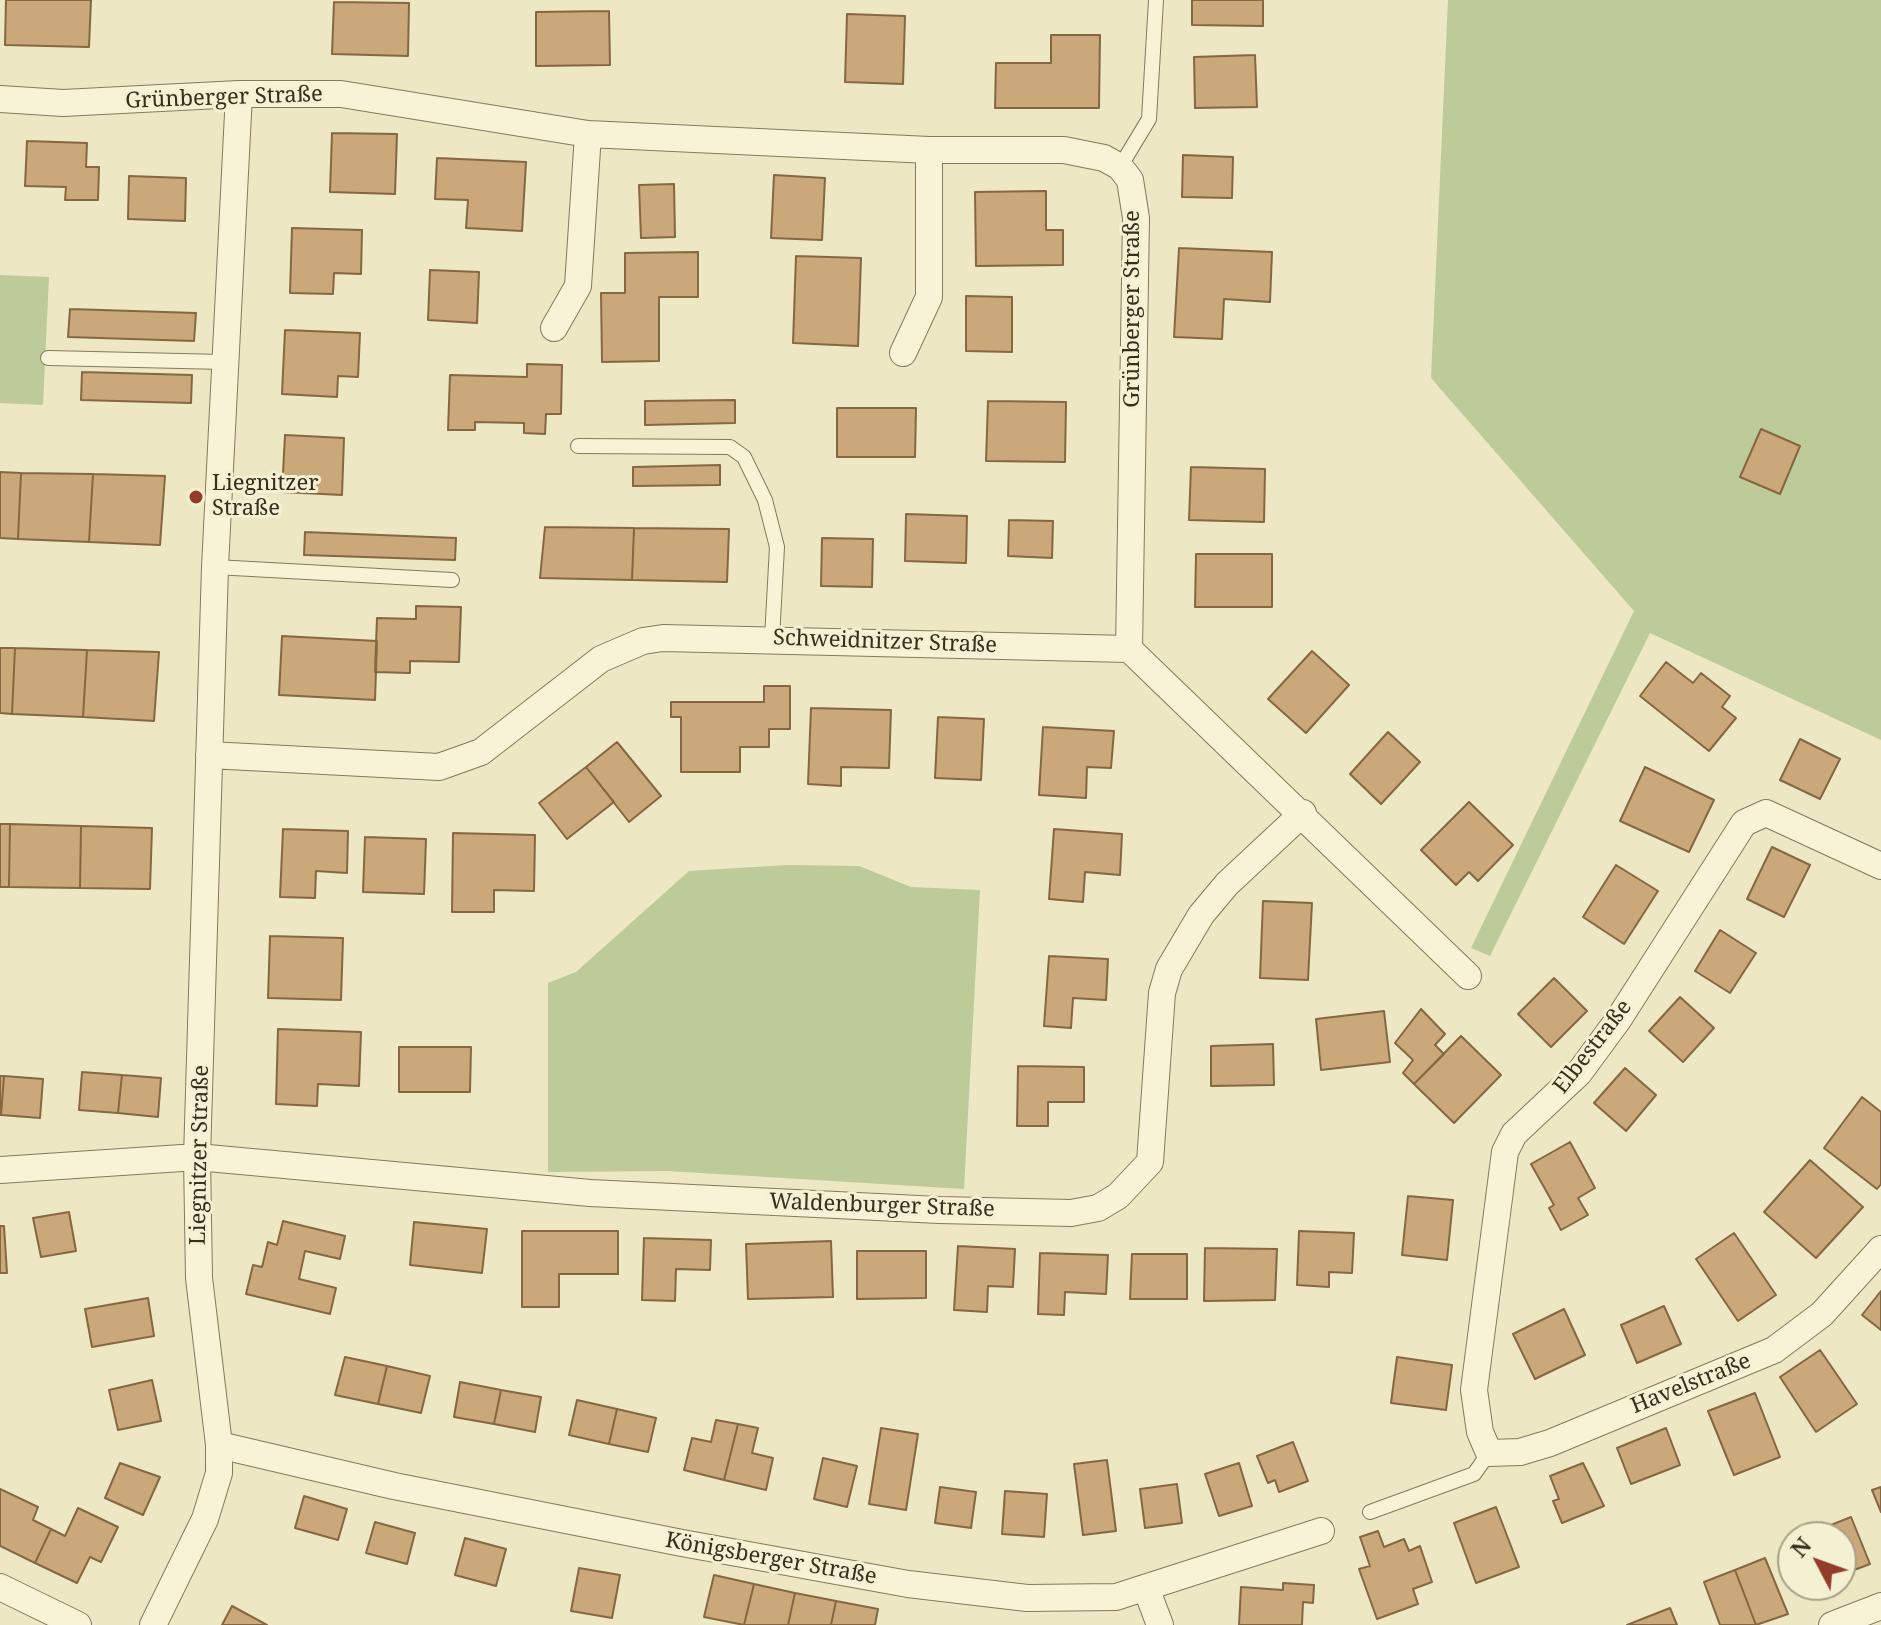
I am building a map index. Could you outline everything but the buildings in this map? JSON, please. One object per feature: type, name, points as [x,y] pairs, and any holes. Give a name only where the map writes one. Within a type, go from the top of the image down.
[{"type":"street","name":"Grünberger Straße","points":[[0,99],[89,103],[239,94],[341,94],[588,134],[929,150],[1064,150],[1104,158],[1120,167],[1130,180],[1136,218],[1129,649]]},
{"type":"street","name":"Liegnitzer Straße","points":[[153,1625],[205,1519],[219,1473],[219,1445],[199,1278],[197,1157],[215,567],[239,94]]},
{"type":"street","points":[[554,328],[578,286],[588,134]]},
{"type":"street","points":[[903,353],[929,297],[929,150]]},
{"type":"street","name":"Schweidnitzer Straße","points":[[209,755],[439,767],[481,752],[601,659],[624,648],[663,638],[772,638],[1129,649]]},
{"type":"street","points":[[1129,649],[1303,813],[1468,976]]},
{"type":"street","name":"Waldenburger Straße","points":[[0,1170],[197,1157],[590,1193],[939,1210],[1071,1213],[1098,1208],[1118,1196],[1150,1162],[1162,993],[1169,969],[1201,915],[1227,884],[1303,813]]},
{"type":"street","name":"Elbestraße","points":[[1484,1442],[1474,1390],[1505,1152],[1514,1134],[1579,1073],[1618,1020],[1744,823],[1766,813],[1881,866]]},
{"type":"street","name":"Havelstraße","points":[[1484,1442],[1520,1452],[1550,1443],[1774,1350],[1822,1314],[1881,1249]]},
{"type":"street","name":"Königsberger Straße","points":[[219,1445],[469,1501],[956,1591],[1027,1598],[1116,1597],[1321,1531]]},
{"type":"street","points":[[0,1587],[78,1625]]},
{"type":"street","points":[[1146,1588],[1160,1625]]},
{"type":"street","points":[[1832,1625],[1881,1606]]},
{"type":"lane","points":[[1120,167],[1149,119],[1156,0]]},
{"type":"lane","points":[[48,358],[225,362]]},
{"type":"lane","points":[[578,446],[730,447],[744,457],[765,500],[777,547],[772,638]]},
{"type":"lane","points":[[215,567],[452,580]]},
{"type":"lane","points":[[1370,1512],[1474,1474],[1484,1442]]},
{"type":"green space","points":[[1448,0],[1881,0],[1881,740],[1650,633],[1490,956],[1471,948],[1634,611],[1431,378]]},
{"type":"green space","points":[[0,275],[49,277],[43,405],[0,403]]},
{"type":"green space","points":[[787,865],[859,866],[911,887],[980,890],[964,1189],[668,1171],[548,1172],[548,983],[576,972],[689,871]]},
{"type":"place","name":"Liegnitzer Straße","points":[[196,497]]}]
